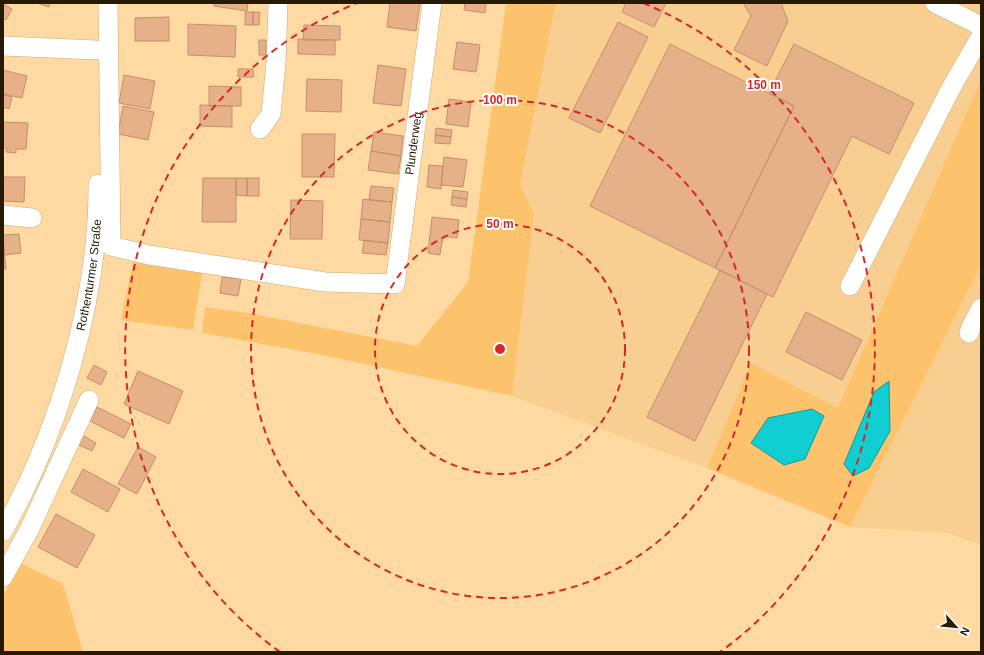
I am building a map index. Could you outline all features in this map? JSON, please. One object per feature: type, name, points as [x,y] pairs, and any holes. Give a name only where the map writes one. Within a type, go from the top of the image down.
[{"type":"street","name":"Rothenturmer Straße","points":[[3,531],[32,471],[56,416],[72,362],[88,295],[96,236],[98,190],[95,3]]},
{"type":"street","name":"Plunderweg","points":[[108,3],[111,246],[149,255],[325,282],[395,284],[432,3]]},
{"type":"street","points":[[260,129],[271,114],[276,63],[278,3]]},
{"type":"street","points":[[935,3],[981,26]]},
{"type":"street","points":[[850,286],[950,90],[981,36]]},
{"type":"street","points":[[3,46],[96,50]]},
{"type":"street","points":[[3,215],[32,218]]},
{"type":"street","points":[[969,333],[981,308]]},
{"type":"street","points":[[3,577],[29,530],[89,400]]},
{"type":"shaded area","points":[[506,3],[556,3],[520,185],[534,214],[512,396],[318,354],[202,333],[205,307],[248,313],[417,346],[468,282]]},
{"type":"shaded area","points":[[556,3],[981,3],[981,79],[838,408],[751,363],[707,468],[512,396],[534,214],[520,185]]},
{"type":"shaded area","points":[[981,79],[981,265],[850,527],[707,468],[751,363],[838,408]],"holes":[[[874,392],[853,476],[844,464]]]},
{"type":"shaded area","points":[[133,262],[202,273],[193,330],[121,320]]},
{"type":"shaded area","points":[[981,265],[981,545],[948,533],[850,527]]},
{"type":"shaded area","points":[[22,564],[63,584],[83,652],[3,652],[3,596]]},
{"type":"water","points":[[889,381],[890,431],[869,468],[853,476],[844,464],[874,392]]},
{"type":"water","points":[[812,409],[824,416],[805,459],[784,465],[751,443],[768,418]]},
{"type":"building","points":[[37,3],[50,3],[49,7]]},
{"type":"building","points":[[214,3],[248,3],[247,11],[214,6]]},
{"type":"building","points":[[390,3],[420,3],[416,31],[387,27]]},
{"type":"building","points":[[465,3],[486,3],[485,13],[464,10]]},
{"type":"building","points":[[626,3],[666,3],[654,27],[622,12]]},
{"type":"building","points":[[743,3],[781,3],[788,21],[767,66],[734,50],[751,16]]},
{"type":"building","points":[[3,4],[12,9],[6,20],[3,18]]},
{"type":"building","points":[[245,12],[253,12],[253,25],[245,25]]},
{"type":"building","points":[[253,12],[260,12],[259,25],[253,25]]},
{"type":"building","points":[[169,17],[169,41],[135,41],[135,18]]},
{"type":"building","points":[[618,22],[648,37],[600,133],[569,118]]},
{"type":"building","points":[[188,24],[236,26],[235,57],[188,55]]},
{"type":"building","points":[[304,25],[340,26],[340,40],[303,40]]},
{"type":"building","points":[[298,39],[335,40],[335,55],[298,54]]},
{"type":"building","points":[[259,40],[266,40],[266,55],[259,55]]},
{"type":"building","points":[[457,42],[480,45],[476,72],[453,69]]},
{"type":"building","points":[[670,44],[794,106],[715,268],[590,206]]},
{"type":"building","points":[[794,44],[914,103],[889,154],[852,136],[773,297],[715,268],[794,106],[769,93]]},
{"type":"building","points":[[378,65],[406,69],[401,106],[373,103]]},
{"type":"building","points":[[238,69],[253,69],[254,77],[238,77]]},
{"type":"building","points":[[3,70],[27,76],[22,98],[3,94]]},
{"type":"building","points":[[124,75],[155,81],[150,109],[119,103]]},
{"type":"building","points":[[307,79],[342,80],[341,112],[306,111]]},
{"type":"building","points":[[209,86],[241,87],[241,106],[209,106]]},
{"type":"building","points":[[3,95],[12,97],[9,109],[3,107]]},
{"type":"building","points":[[449,99],[471,102],[468,127],[446,124]]},
{"type":"building","points":[[200,105],[232,106],[232,127],[200,126]]},
{"type":"building","points":[[123,106],[154,112],[148,140],[118,134]]},
{"type":"building","points":[[3,122],[28,123],[26,149],[16,149],[16,153],[6,152],[7,148],[3,148]]},
{"type":"building","points":[[436,128],[452,130],[451,137],[435,135]]},
{"type":"building","points":[[374,132],[403,136],[401,156],[371,151]]},
{"type":"building","points":[[302,134],[335,134],[334,177],[302,177]]},
{"type":"building","points":[[435,135],[451,137],[450,144],[435,143]]},
{"type":"building","points":[[371,151],[401,156],[398,174],[368,170]]},
{"type":"building","points":[[444,157],[467,160],[463,187],[441,185]]},
{"type":"building","points":[[429,165],[443,166],[441,189],[427,187]]},
{"type":"building","points":[[3,177],[25,177],[24,202],[3,201]]},
{"type":"building","points":[[203,178],[236,178],[236,222],[202,222]]},
{"type":"building","points":[[236,178],[247,178],[247,196],[236,195]]},
{"type":"building","points":[[247,178],[259,178],[259,196],[247,196]]},
{"type":"building","points":[[371,186],[394,188],[392,202],[369,200]]},
{"type":"building","points":[[453,190],[468,192],[467,199],[452,197]]},
{"type":"building","points":[[452,197],[467,199],[466,207],[451,205]]},
{"type":"building","points":[[363,199],[392,202],[390,222],[361,219]]},
{"type":"building","points":[[291,200],[323,201],[322,239],[290,239]]},
{"type":"building","points":[[432,217],[459,220],[457,238],[443,236],[440,255],[428,253]]},
{"type":"building","points":[[361,219],[390,222],[388,243],[359,240]]},
{"type":"building","points":[[19,234],[21,253],[4,255],[3,235]]},
{"type":"building","points":[[3,237],[6,269],[3,269]]},
{"type":"building","points":[[364,240],[388,243],[386,255],[362,253]]},
{"type":"building","points":[[720,270],[767,294],[695,441],[647,417]]},
{"type":"building","points":[[222,277],[241,279],[238,296],[220,293]]},
{"type":"building","points":[[806,312],[862,340],[842,380],[786,352]]},
{"type":"building","points":[[94,365],[107,372],[101,385],[87,378]]},
{"type":"building","points":[[138,371],[183,391],[169,424],[124,404]]},
{"type":"building","points":[[97,407],[131,424],[124,438],[90,421]]},
{"type":"building","points":[[80,434],[96,443],[92,451],[75,443]]},
{"type":"building","points":[[138,447],[156,457],[137,494],[118,484]]},
{"type":"building","points":[[83,469],[120,489],[108,512],[71,492]]},
{"type":"building","points":[[56,514],[95,535],[77,568],[38,547]]}]
